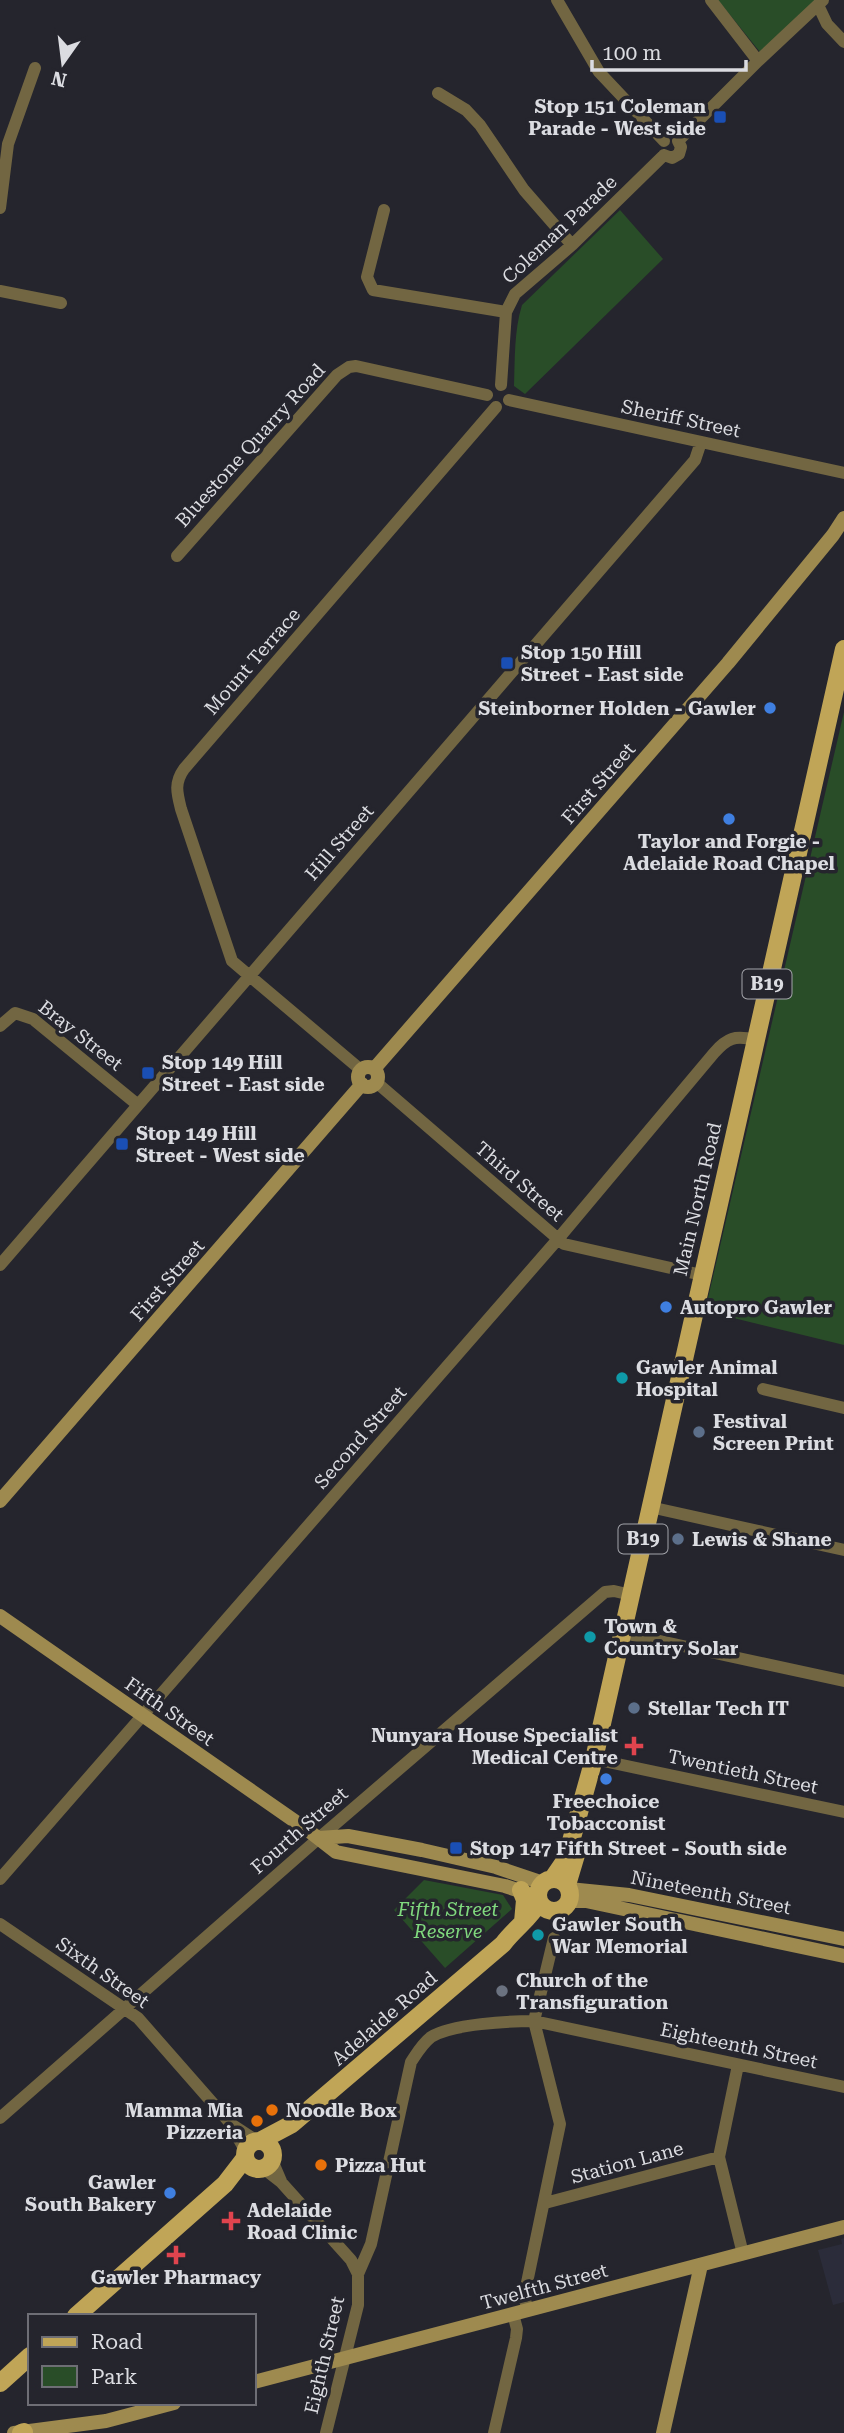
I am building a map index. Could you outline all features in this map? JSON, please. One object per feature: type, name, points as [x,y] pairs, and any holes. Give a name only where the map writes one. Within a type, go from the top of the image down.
[{"type":"main road","name":"Main North Road","points":[[594,1759],[844,649]]},
{"type":"main road","name":"Adelaide Road","points":[[503,1944],[520,1935],[553,1893],[578,1847],[594,1759]]},
{"type":"main road","points":[[521,1890],[525,1900],[523,1922]]},
{"type":"main road","name":"Adelaide Road","points":[[78,2314],[292,2124],[503,1944],[553,1893]]},
{"type":"main road","points":[[0,2383],[28,2359]]},
{"type":"street","points":[[557,0],[599,72],[664,141]]},
{"type":"street","points":[[711,0],[758,61]]},
{"type":"street","points":[[678,141],[820,3],[827,24],[842,40]]},
{"type":"street","points":[[0,208],[4,144],[35,68]]},
{"type":"street","points":[[438,93],[466,110],[480,125],[524,190],[572,244]]},
{"type":"street","points":[[669,138],[678,141],[681,146],[679,154],[673,158],[664,155],[661,149],[664,141],[669,138]]},
{"type":"street","name":"Coleman Parade","points":[[501,385],[506,312],[515,294],[572,244],[664,155]]},
{"type":"street","points":[[384,210],[367,277],[373,290],[506,312]]},
{"type":"street","points":[[0,291],[61,303]]},
{"type":"street","name":"Bluestone Quarry Road","points":[[177,556],[337,375],[349,367],[356,366],[487,395]]},
{"type":"street","points":[[501,385],[509,391],[509,400],[504,406],[496,407],[489,403],[487,395],[493,386],[501,385]]},
{"type":"street","name":"Sheriff Street","points":[[509,400],[844,473]]},
{"type":"street","name":"Mount Terrace","points":[[249,977],[232,961],[181,809],[177,781],[184,769],[496,407]]},
{"type":"street","name":"Hill Street","points":[[0,1265],[695,460],[701,442]]},
{"type":"street","name":"First Street","points":[[0,1501],[720,673],[844,518]]},
{"type":"street","name":"Third Street","points":[[249,977],[564,1244],[702,1275]]},
{"type":"street","name":"Bray Street","points":[[0,1026],[15,1013],[33,1019],[138,1105]]},
{"type":"street","name":"Second Street","points":[[0,1880],[558,1239],[724,1042],[733,1037],[755,1040]]},
{"type":"street","points":[[763,1389],[844,1408]]},
{"type":"street","points":[[650,1507],[844,1550]]},
{"type":"street","name":"Fourth Street","points":[[0,2118],[604,1592],[631,1595]]},
{"type":"street","name":"Fifth Street","points":[[0,1616],[336,1852],[521,1890],[553,1893]]},
{"type":"street","points":[[623,1633],[844,1681]]},
{"type":"street","name":"Twentieth Street","points":[[594,1759],[844,1812]]},
{"type":"street","points":[[319,1838],[348,1836],[496,1867],[553,1893]]},
{"type":"street","name":"Nineteenth Street","points":[[553,1893],[629,1895],[844,1939]]},
{"type":"street","name":"Nineteenth Street","points":[[553,1893],[844,1956]]},
{"type":"street","name":"Sixth Street","points":[[0,1924],[138,2018],[259,2155]]},
{"type":"street","points":[[528,2310],[524,2297],[560,2124],[534,2021],[554,1938]]},
{"type":"street","name":"Eighteenth Street","points":[[422,2044],[434,2035],[456,2028],[534,2021],[844,2087]]},
{"type":"street","name":"Eighth Street","points":[[326,2433],[358,2305],[358,2274],[371,2244],[411,2062],[422,2044]]},
{"type":"street","points":[[738,2065],[719,2157],[743,2254]]},
{"type":"street","points":[[259,2155],[351,2260],[358,2274]]},
{"type":"street","name":"Station Lane","points":[[545,2203],[719,2157]]},
{"type":"street","name":"Twelfth Street","points":[[256,2381],[844,2227]]},
{"type":"street","points":[[663,2433],[701,2265]]},
{"type":"street","points":[[494,2433],[516,2338],[517,2329],[513,2314]]},
{"type":"street","points":[[19,2433],[107,2427],[168,2405]]},
{"type":"shaded area","points":[[844,2238],[844,2302],[833,2305],[818,2250],[842,2244],[841,2239]]},
{"type":"green space","points":[[718,0],[816,0],[760,52]]},
{"type":"green space","points":[[620,210],[663,259],[525,394],[514,386],[516,335],[522,305]]},
{"type":"green space","points":[[844,712],[844,1345],[705,1311]]},
{"type":"green space","name":"Fifth Street Reserve","points":[[424,1880],[503,1895],[512,1909],[445,1968],[394,1910]]},
{"type":"place","name":"Stop 151 Coleman Parade - West side","points":[[720,117]]},
{"type":"place","name":"Stop 150 Hill Street - East side","points":[[507,663]]},
{"type":"place","name":"Steinborner Holden - Gawler","points":[[770,708]]},
{"type":"place","name":"Taylor and Forgie - Adelaide Road Chapel","points":[[729,819]]},
{"type":"place","name":"Stop 149 Hill Street - East side","points":[[148,1073]]},
{"type":"place","name":"Stop 149 Hill Street - West side","points":[[122,1144]]},
{"type":"place","name":"Autopro Gawler","points":[[666,1307]]},
{"type":"place","name":"Gawler Animal Hospital","points":[[622,1378]]},
{"type":"place","name":"Festival Screen Print","points":[[699,1432]]},
{"type":"place","name":"Lewis & Shane","points":[[678,1539]]},
{"type":"place","name":"Town & Country Solar","points":[[590,1637]]},
{"type":"place","name":"Stellar Tech IT","points":[[634,1708]]},
{"type":"place","name":"Nunyara House Specialist Medical Centre","points":[[634,1746]]},
{"type":"place","name":"Freechoice Tobacconist","points":[[606,1779]]},
{"type":"place","name":"Stop 147 Fifth Street - South side","points":[[456,1848]]},
{"type":"place","name":"Gawler South War Memorial","points":[[538,1935]]},
{"type":"place","name":"Church of the Transfiguration","points":[[502,1991]]},
{"type":"place","name":"Noodle Box","points":[[272,2110]]},
{"type":"place","name":"Mamma Mia Pizzeria","points":[[257,2121]]},
{"type":"place","name":"Pizza Hut","points":[[321,2165]]},
{"type":"place","name":"Gawler South Bakery","points":[[170,2193]]},
{"type":"place","name":"Adelaide Road Clinic","points":[[231,2221]]},
{"type":"place","name":"Gawler Pharmacy","points":[[176,2255]]}]
